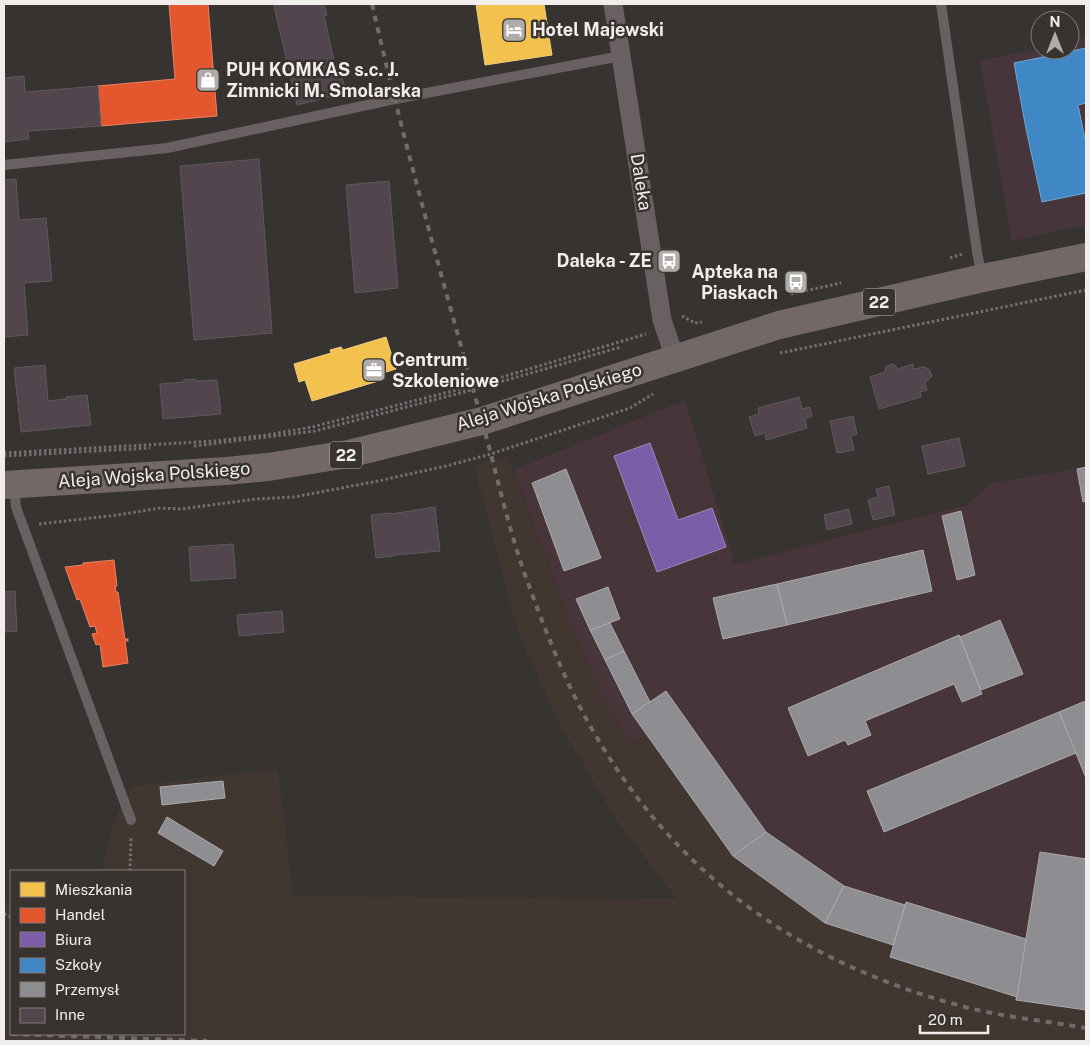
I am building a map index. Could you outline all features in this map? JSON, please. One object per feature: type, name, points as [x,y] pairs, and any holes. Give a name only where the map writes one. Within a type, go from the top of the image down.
[{"type":"main road","name":"Aleja Wojska Polskiego","points":[[9,485],[268,467],[348,454],[482,421],[779,325],[983,278],[1086,257]]},
{"type":"street","name":"Daleka","points":[[613,4],[657,322],[675,358]]},
{"type":"lane","points":[[941,4],[977,252],[983,278]]},
{"type":"lane","points":[[4,166],[167,148],[395,99],[621,56]]},
{"type":"lane","points":[[9,485],[131,820]]},
{"type":"path","points":[[948,259],[956,255],[977,252]]},
{"type":"path","points":[[789,295],[844,282]]},
{"type":"path","points":[[4,455],[215,440],[267,435],[312,427],[419,401],[645,335],[648,324],[680,315],[695,323],[708,321]]},
{"type":"path","points":[[649,339],[657,322]]},
{"type":"path","points":[[4,455],[194,446],[315,431],[479,388],[630,345]]},
{"type":"path","points":[[130,870],[131,820]]},
{"type":"shaded area","points":[[1086,38],[1086,225],[1012,241],[980,61],[1030,50],[1030,60],[1080,60],[1080,40]]},
{"type":"shaded area","points":[[685,400],[735,564],[967,505],[991,483],[1086,467],[1086,1010],[1016,1000],[1017,997],[890,957],[893,945],[825,923],[733,856],[647,735],[630,743],[605,702],[575,635],[513,470]]},
{"type":"shaded area","points":[[507,456],[575,635],[605,702],[630,743],[647,735],[733,856],[825,923],[893,945],[890,956],[1017,997],[1017,1000],[1086,1010],[1086,1041],[4,1041],[4,901],[10,904],[10,1035],[185,1035],[185,870],[102,870],[113,823],[132,786],[278,769],[293,896],[677,899],[617,821],[561,727],[518,632],[474,465]]},
{"type":"building: Mieszkania","name":"Hotel Majewski","points":[[476,4],[544,4],[552,55],[485,65]]},
{"type":"building: Mieszkania","points":[[386,337],[396,369],[383,373],[385,379],[312,401],[305,380],[299,382],[294,364],[331,353],[330,350],[341,347],[343,350]]},
{"type":"building: Handel","points":[[169,4],[208,4],[217,116],[101,126],[98,86],[175,79]]},
{"type":"building: Handel","points":[[114,560],[116,592],[118,592],[125,639],[128,639],[128,641],[125,641],[128,663],[103,667],[100,644],[96,645],[92,634],[97,633],[95,626],[90,627],[80,599],[77,600],[65,567]]},
{"type":"building: Biura","points":[[650,443],[678,520],[712,508],[726,547],[657,572],[614,456]]},
{"type":"building: Szkoły","points":[[1086,48],[1086,103],[1078,105],[1086,144],[1086,193],[1042,202],[1014,63],[1030,60],[1080,60],[1080,49]]},
{"type":"building: Przemysł","points":[[1086,467],[1086,501],[1083,502],[1077,469]]},
{"type":"building: Przemysł","points":[[566,469],[601,558],[564,571],[532,483]]},
{"type":"building: Przemysł","points":[[961,511],[975,575],[957,580],[942,516]]},
{"type":"building: Przemysł","points":[[923,550],[932,591],[787,625],[777,584]]},
{"type":"building: Przemysł","points":[[777,584],[787,625],[723,639],[713,598]]},
{"type":"building: Przemysł","points":[[608,587],[620,619],[590,630],[576,599]]},
{"type":"building: Przemysł","points":[[1000,620],[1023,674],[981,690],[960,637]]},
{"type":"building: Przemysł","points":[[610,623],[624,651],[605,660],[590,630]]},
{"type":"building: Przemysł","points":[[959,635],[982,694],[962,702],[954,684],[865,721],[871,735],[848,745],[845,740],[808,756],[788,708]]},
{"type":"building: Przemysł","points":[[624,651],[650,702],[632,714],[605,660]]},
{"type":"building: Przemysł","points":[[666,691],[766,832],[733,856],[632,714]]},
{"type":"building: Przemysł","points":[[1086,702],[1086,778],[1059,712]]},
{"type":"building: Przemysł","points":[[1059,712],[1076,753],[884,832],[867,791]]},
{"type":"building: Przemysł","points":[[223,781],[225,798],[162,805],[160,787]]},
{"type":"building: Przemysł","points":[[167,817],[223,851],[214,866],[158,833]]},
{"type":"building: Przemysł","points":[[766,832],[844,886],[825,923],[733,856]]},
{"type":"building: Przemysł","points":[[1040,852],[1086,859],[1086,1010],[1016,1000]]},
{"type":"building: Przemysł","points":[[844,886],[905,905],[893,945],[825,923]]},
{"type":"building: Przemysł","points":[[906,902],[1026,939],[1017,997],[890,957]]},
{"type":"building: Inne","points":[[286,4],[324,4],[327,15],[324,16],[337,74],[341,73],[346,93],[297,105],[274,6]]},
{"type":"building: Inne","points":[[24,76],[25,92],[98,86],[101,126],[28,131],[29,139],[4,142],[4,78]]},
{"type":"building: Inne","points":[[259,159],[272,333],[194,340],[180,166]]},
{"type":"building: Inne","points":[[16,179],[19,220],[46,218],[52,281],[24,283],[28,335],[4,337],[4,180]]},
{"type":"building: Inne","points":[[389,181],[398,288],[355,293],[346,185]]},
{"type":"building: Inne","points":[[894,364],[898,369],[913,364],[914,369],[923,367],[929,369],[932,376],[925,383],[927,390],[920,392],[921,397],[879,409],[870,377],[885,372],[886,366]]},
{"type":"building: Inne","points":[[45,365],[48,401],[87,395],[91,425],[21,432],[14,368]]},
{"type":"building: Inne","points":[[195,379],[196,381],[217,380],[221,414],[163,419],[160,384]]},
{"type":"building: Inne","points":[[799,397],[802,409],[810,407],[812,416],[805,419],[807,428],[766,440],[765,433],[755,436],[749,417],[759,414],[758,408]]},
{"type":"building: Inne","points":[[853,416],[857,434],[851,436],[854,450],[837,453],[830,421]]},
{"type":"building: Inne","points":[[959,438],[965,466],[928,474],[922,446]]},
{"type":"building: Inne","points":[[889,486],[895,515],[873,520],[868,500],[878,497],[876,489]]},
{"type":"building: Inne","points":[[435,507],[440,551],[376,558],[371,515]]},
{"type":"building: Inne","points":[[849,509],[852,524],[827,530],[824,515]]},
{"type":"building: Inne","points":[[233,544],[236,578],[191,581],[189,547]]},
{"type":"building: Inne","points":[[15,591],[17,631],[4,632],[4,592]]},
{"type":"building: Inne","points":[[282,611],[284,632],[239,636],[237,615]]},
{"type":"railway","points":[[372,4],[424,213],[524,572],[544,625],[582,711],[616,767],[653,818],[695,862],[741,901],[791,935],[845,964],[903,988],[965,1007],[1086,1028]]},
{"type":"railway","points":[[39,1035],[207,1041]]},
{"type":"place","name":"Hotel Majewski","points":[[514,30]]},
{"type":"place","name":"PUH KOMKAS s.c. J. Zimnicki M. Smolarska","points":[[208,80]]},
{"type":"place","name":"Daleka - ZE","points":[[669,261]]},
{"type":"place","name":"Apteka na Piaskach","points":[[796,282]]},
{"type":"place","name":"Centrum Szkoleniowe","points":[[374,370]]}]
